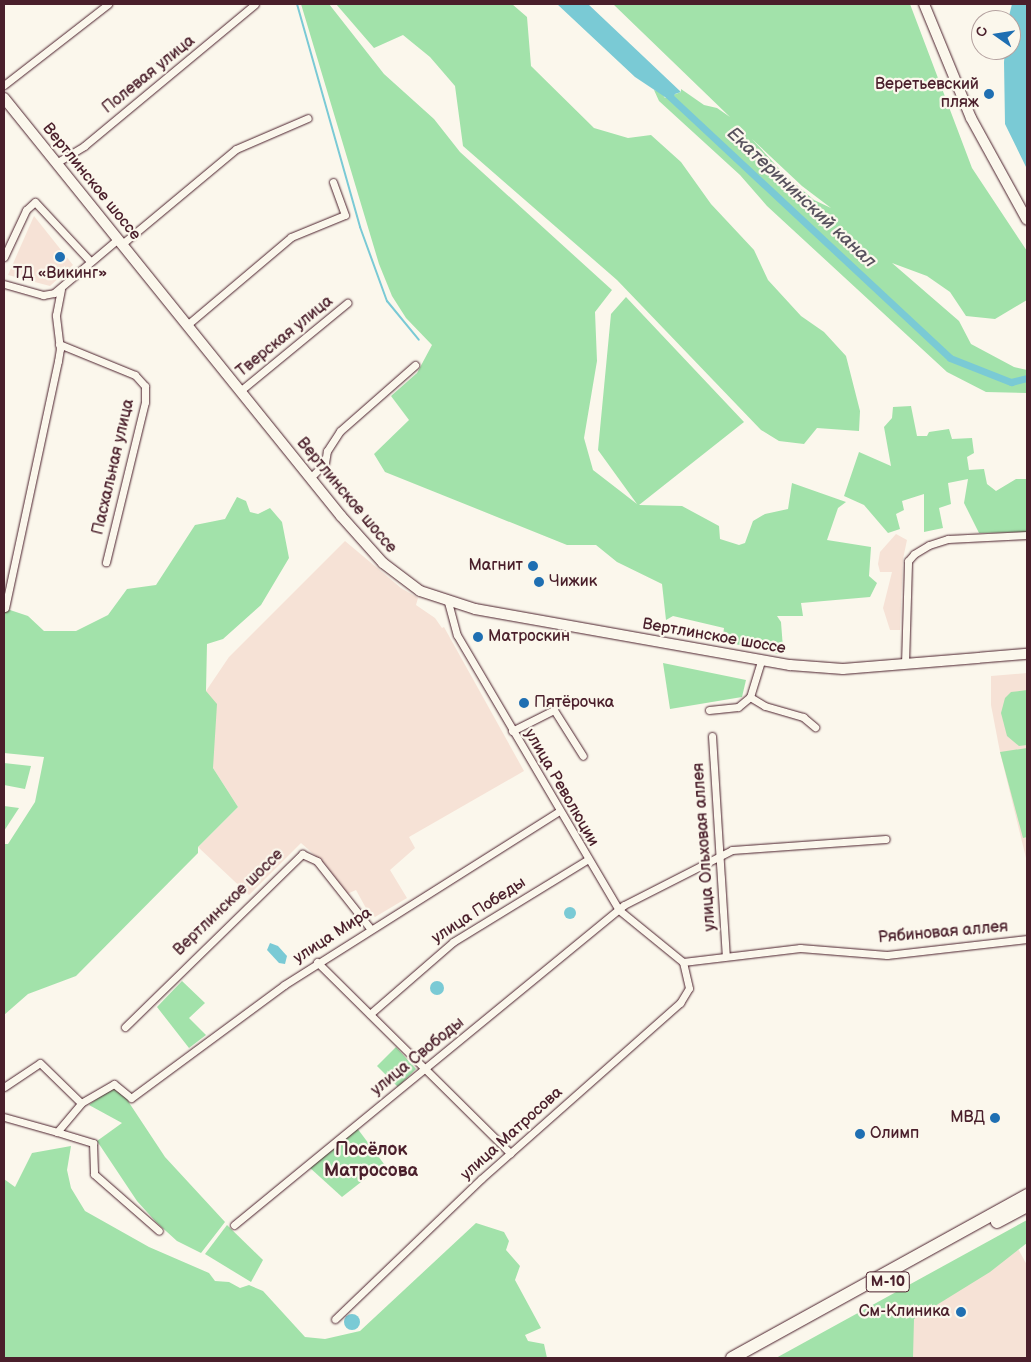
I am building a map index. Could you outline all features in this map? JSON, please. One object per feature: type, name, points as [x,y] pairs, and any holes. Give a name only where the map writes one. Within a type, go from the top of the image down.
[{"type":"highway","name":"М-10","points":[[732,1358],[1027,1196]]},
{"type":"highway","name":"М-10","points":[[750,1358],[1027,1206]]},
{"type":"main road","points":[[924,4],[971,118],[1027,220]]},
{"type":"main road","name":"Вертлинское шоссе","points":[[4,98],[310,478],[390,571],[420,591],[448,602],[761,661],[821,668],[905,664],[1027,654]]},
{"type":"street","points":[[4,85],[108,4]]},
{"type":"street","name":"Полевая улица","points":[[56,163],[92,140],[255,4]]},
{"type":"street","points":[[4,284],[43,295],[61,289],[90,260],[120,241],[236,149],[308,118]]},
{"type":"street","points":[[187,325],[290,238],[345,215],[333,182]]},
{"type":"street","points":[[4,257],[26,210],[35,202],[90,260]]},
{"type":"street","points":[[5,608],[59,344],[56,315],[61,289]]},
{"type":"street","name":"Тверская улица","points":[[240,391],[347,303]]},
{"type":"street","name":"Пасхальная улица","points":[[59,344],[76,354],[135,374],[145,386],[145,402],[106,562]]},
{"type":"street","points":[[310,478],[325,463],[334,438],[415,366]]},
{"type":"street","points":[[905,664],[908,561],[920,549],[948,539],[1027,535]]},
{"type":"street","name":"улица Революции","points":[[448,602],[458,635],[587,860],[618,910],[683,962]]},
{"type":"street","points":[[709,710],[738,707],[750,697],[761,661]]},
{"type":"street","points":[[750,697],[765,706],[803,717],[815,727]]},
{"type":"street","points":[[512,731],[554,710],[583,756]]},
{"type":"street","name":"улица Ольховая аллея","points":[[712,736],[722,853],[726,956]]},
{"type":"street","name":"улица Мира","points":[[81,1103],[114,1084],[131,1098],[316,962],[559,810]]},
{"type":"street","points":[[722,853],[886,839]]},
{"type":"street","name":"улица Свободы","points":[[234,1225],[618,910],[722,853]]},
{"type":"street","name":"Вертлинское шоссе","points":[[125,1026],[302,854],[317,861],[370,928]]},
{"type":"street","name":"улица Победы","points":[[370,1014],[453,942],[587,860]]},
{"type":"street","name":"Рябиновая аллея","points":[[683,962],[800,948],[886,955],[1027,939]]},
{"type":"street","points":[[316,962],[510,1153]]},
{"type":"street","name":"улица Матросова","points":[[335,1319],[510,1153],[680,1003],[689,988],[683,962]]},
{"type":"street","points":[[4,1087],[40,1063],[81,1103],[57,1132]]},
{"type":"street","points":[[4,1117],[94,1143],[94,1174],[159,1231]]},
{"type":"shaded area","points":[[34,216],[73,265],[50,286],[8,275]]},
{"type":"shaded area","points":[[896,534],[907,540],[903,559],[900,630],[890,630],[883,608],[892,572],[880,572],[878,564],[880,552]]},
{"type":"shaded area","points":[[345,541],[401,588],[418,598],[416,605],[435,618],[442,628],[444,627],[524,771],[409,837],[415,848],[390,870],[407,898],[375,917],[367,910],[356,890],[347,894],[326,865],[301,843],[249,895],[198,847],[238,807],[213,768],[206,691],[229,657]]},
{"type":"shaded area","points":[[1027,673],[1027,862],[1000,752],[991,705],[991,676]]},
{"type":"shaded area","name":"См-Клиника","points":[[1013,1240],[1027,1265],[1027,1358],[818,1358]]},
{"type":"green space","points":[[301,4],[329,4],[384,74],[434,119],[460,152],[612,290],[595,312],[597,361],[584,438],[593,470],[637,504],[598,450],[611,314],[626,297],[744,422],[639,505],[682,506],[719,526],[720,539],[739,545],[745,543],[753,521],[765,514],[788,509],[792,483],[846,502],[838,508],[827,540],[871,547],[869,576],[877,583],[870,597],[801,603],[803,616],[777,616],[781,622],[783,648],[779,654],[722,641],[724,628],[673,616],[666,620],[662,584],[617,562],[596,545],[567,545],[385,472],[374,454],[409,420],[391,396],[417,373],[432,345],[406,318],[392,296],[379,264]]},
{"type":"green space","points":[[336,4],[512,4],[527,17],[531,66],[594,128],[628,138],[651,135],[681,162],[711,204],[754,250],[768,280],[801,316],[824,332],[846,356],[860,411],[859,431],[817,428],[804,444],[779,441],[761,430],[617,280],[463,146],[455,86],[430,57],[403,35],[374,48]]},
{"type":"green space","points":[[613,4],[910,4],[972,168],[1027,251],[1027,300],[995,319],[966,316],[950,292],[927,276],[892,263],[959,321],[971,344],[1014,367],[1027,370],[1027,393],[986,392],[947,372],[767,206],[740,175],[659,101],[654,90],[661,92],[665,98],[681,92],[681,89],[704,105],[717,108],[730,117]],"holes":[[[752,139],[802,186],[831,208],[814,200],[785,175]]]},
{"type":"green space","points":[[911,406],[917,436],[927,436],[929,432],[949,429],[952,439],[972,438],[974,453],[967,457],[969,470],[984,469],[987,484],[996,491],[1016,479],[1027,479],[1027,532],[979,533],[964,503],[968,479],[948,483],[951,504],[939,508],[943,528],[924,532],[924,494],[902,501],[904,510],[896,514],[900,529],[888,533],[864,505],[844,496],[859,452],[891,466],[884,427],[892,418],[893,407]]},
{"type":"green space","points":[[237,497],[246,501],[250,512],[258,514],[270,508],[282,522],[289,558],[261,605],[223,639],[207,644],[206,691],[217,704],[213,768],[238,807],[198,847],[198,853],[76,976],[28,994],[4,1015],[4,844],[8,844],[35,802],[44,757],[4,753],[4,608],[28,616],[44,631],[76,631],[108,615],[127,589],[156,585],[195,525],[225,519]]},
{"type":"green space","points":[[663,663],[746,680],[742,697],[670,709]]},
{"type":"green space","points":[[1027,690],[1027,745],[1019,746],[1007,736],[1001,713],[1005,698],[1011,692]]},
{"type":"green space","points":[[1027,748],[1027,837],[1023,838],[1000,752]]},
{"type":"green space","points":[[4,763],[31,766],[25,789],[4,785]]},
{"type":"green space","points":[[4,806],[19,808],[4,831]]},
{"type":"green space","points":[[182,981],[205,1003],[189,1018],[206,1035],[189,1048],[157,1007]]},
{"type":"green space","points":[[396,1047],[416,1069],[398,1087],[377,1066]]},
{"type":"green space","points":[[112,1087],[126,1098],[165,1157],[225,1222],[201,1253],[177,1241],[156,1222],[137,1201],[97,1141],[122,1123],[89,1105]]},
{"type":"green space","points":[[357,1128],[384,1164],[342,1197],[309,1167]]},
{"type":"green space","points":[[71,1146],[67,1170],[71,1188],[85,1211],[149,1247],[209,1273],[215,1281],[229,1282],[240,1288],[249,1285],[263,1291],[305,1337],[325,1339],[360,1331],[476,1223],[504,1232],[509,1241],[506,1250],[520,1266],[515,1280],[541,1328],[525,1335],[528,1341],[544,1344],[547,1358],[4,1358],[4,1179],[15,1187],[32,1153]]},
{"type":"green space","points":[[1027,1220],[1027,1243],[990,1272],[914,1319],[913,1358],[776,1358]]},
{"type":"green space","points":[[227,1225],[263,1260],[251,1282],[205,1254]]},
{"type":"water","points":[[557,4],[588,4],[681,92],[675,94],[671,101],[635,77]]},
{"type":"water","points":[[1012,4],[1027,4],[1027,169],[1005,124],[1004,60],[1021,60],[1021,10],[1010,10]]},
{"type":"water","points":[[568,907],[572,907],[576,913],[572,919],[568,919],[564,915],[564,911]]},
{"type":"water","points":[[270,943],[278,946],[287,956],[285,964],[279,963],[267,950]]},
{"type":"water","points":[[434,981],[440,981],[444,988],[440,995],[434,995],[430,991],[430,985]]},
{"type":"water","points":[[352,1314],[360,1322],[352,1330],[344,1322]]},
{"type":"waterway","points":[[297,4],[360,227],[387,301],[419,340]]},
{"type":"waterway","name":"Екатерининский канал","points":[[666,93],[950,358],[1011,382],[1027,378]]},
{"type":"place","name":"Веретьевский пляж","points":[[989,94]]},
{"type":"place","name":"ТД «Викинг»","points":[[60,257]]},
{"type":"place","name":"Магнит","points":[[533,566]]},
{"type":"place","name":"Чижик","points":[[539,582]]},
{"type":"place","name":"Матроскин","points":[[478,637]]},
{"type":"place","name":"Пятёрочка","points":[[524,703]]},
{"type":"place","name":"МВД","points":[[995,1118]]},
{"type":"place","name":"Олимп","points":[[860,1134]]},
{"type":"place","name":"См-Клиника","points":[[961,1312]]},
{"type":"district","name":"Посёлок Матросова","points":[[371,1161]]}]
